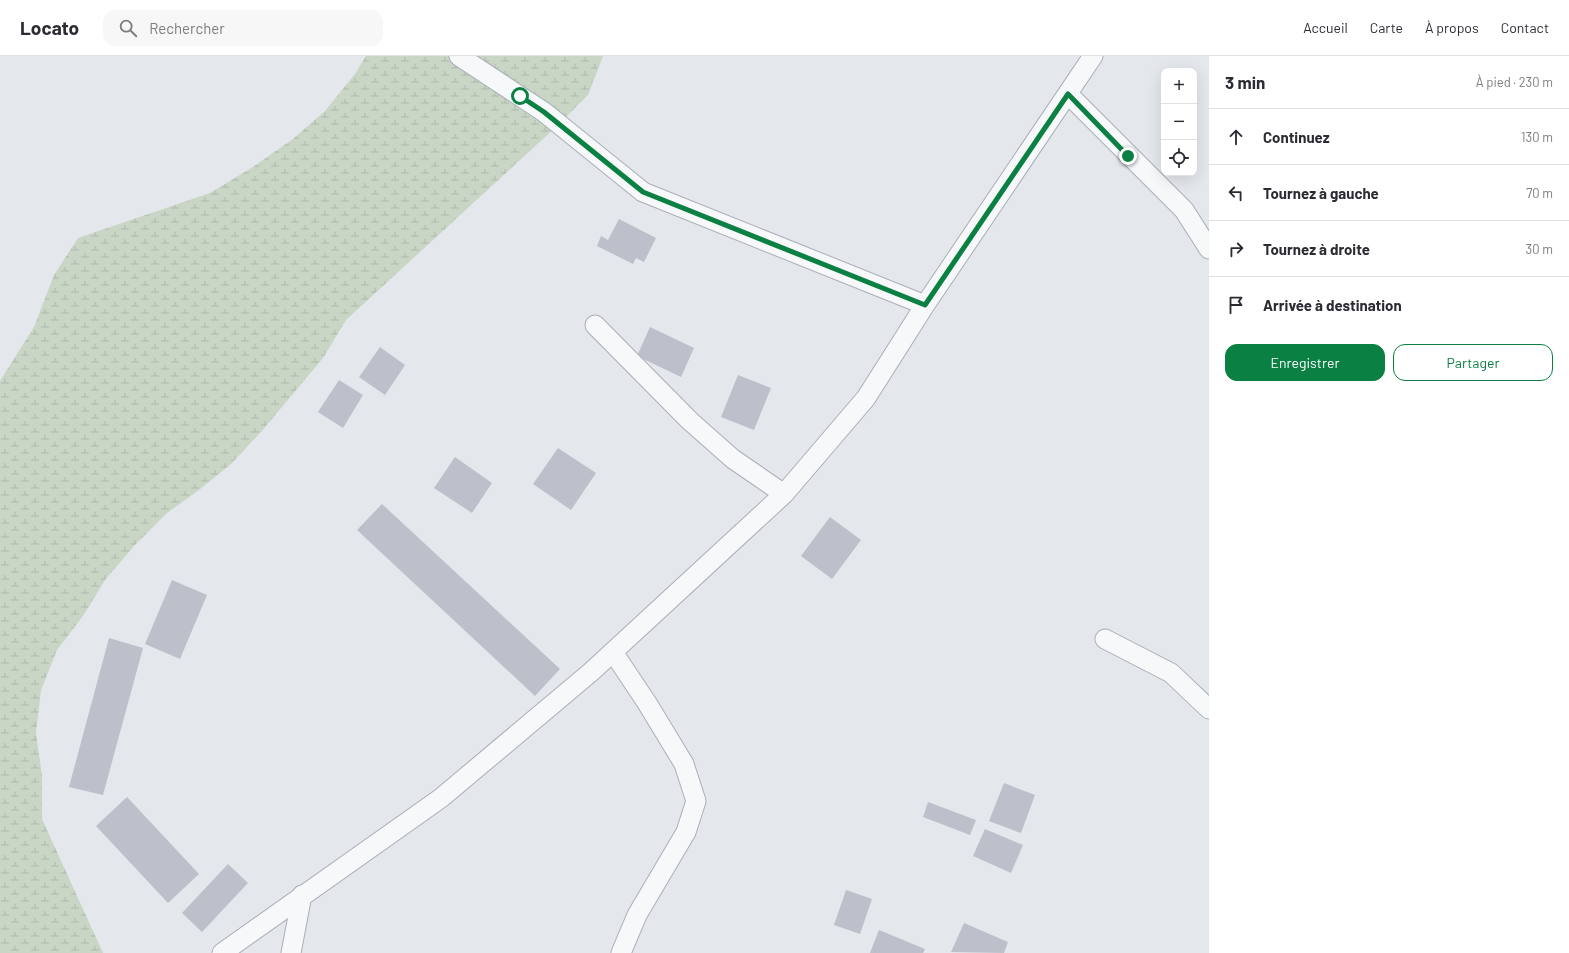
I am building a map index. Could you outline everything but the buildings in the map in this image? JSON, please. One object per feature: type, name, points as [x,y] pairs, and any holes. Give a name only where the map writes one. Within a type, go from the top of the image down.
[{"type":"street","points":[[459,56],[544,112],[643,192],[925,305]]},
{"type":"street","points":[[222,953],[441,798],[613,652],[784,494],[866,398],[925,305],[1094,56]]},
{"type":"street","points":[[1068,94],[1184,210],[1209,249]]},
{"type":"street","points":[[595,325],[690,421],[733,459],[784,494]]},
{"type":"street","points":[[1105,639],[1171,673],[1209,709]]},
{"type":"street","points":[[613,652],[647,703],[684,764],[696,801],[686,832],[637,915],[621,953]]},
{"type":"street","points":[[291,953],[302,896]]},
{"type":"green space","points":[[366,56],[603,56],[588,95],[556,127],[346,320],[323,358],[261,432],[231,464],[167,513],[135,545],[105,580],[83,616],[57,650],[41,690],[36,733],[42,775],[42,819],[103,953],[0,953],[0,381],[34,327],[54,275],[78,238],[210,193],[253,167],[293,139],[325,111],[355,74]]},
{"type":"route","points":[[520,96],[544,112],[643,192],[925,305],[1068,94],[1128,156]]}]
